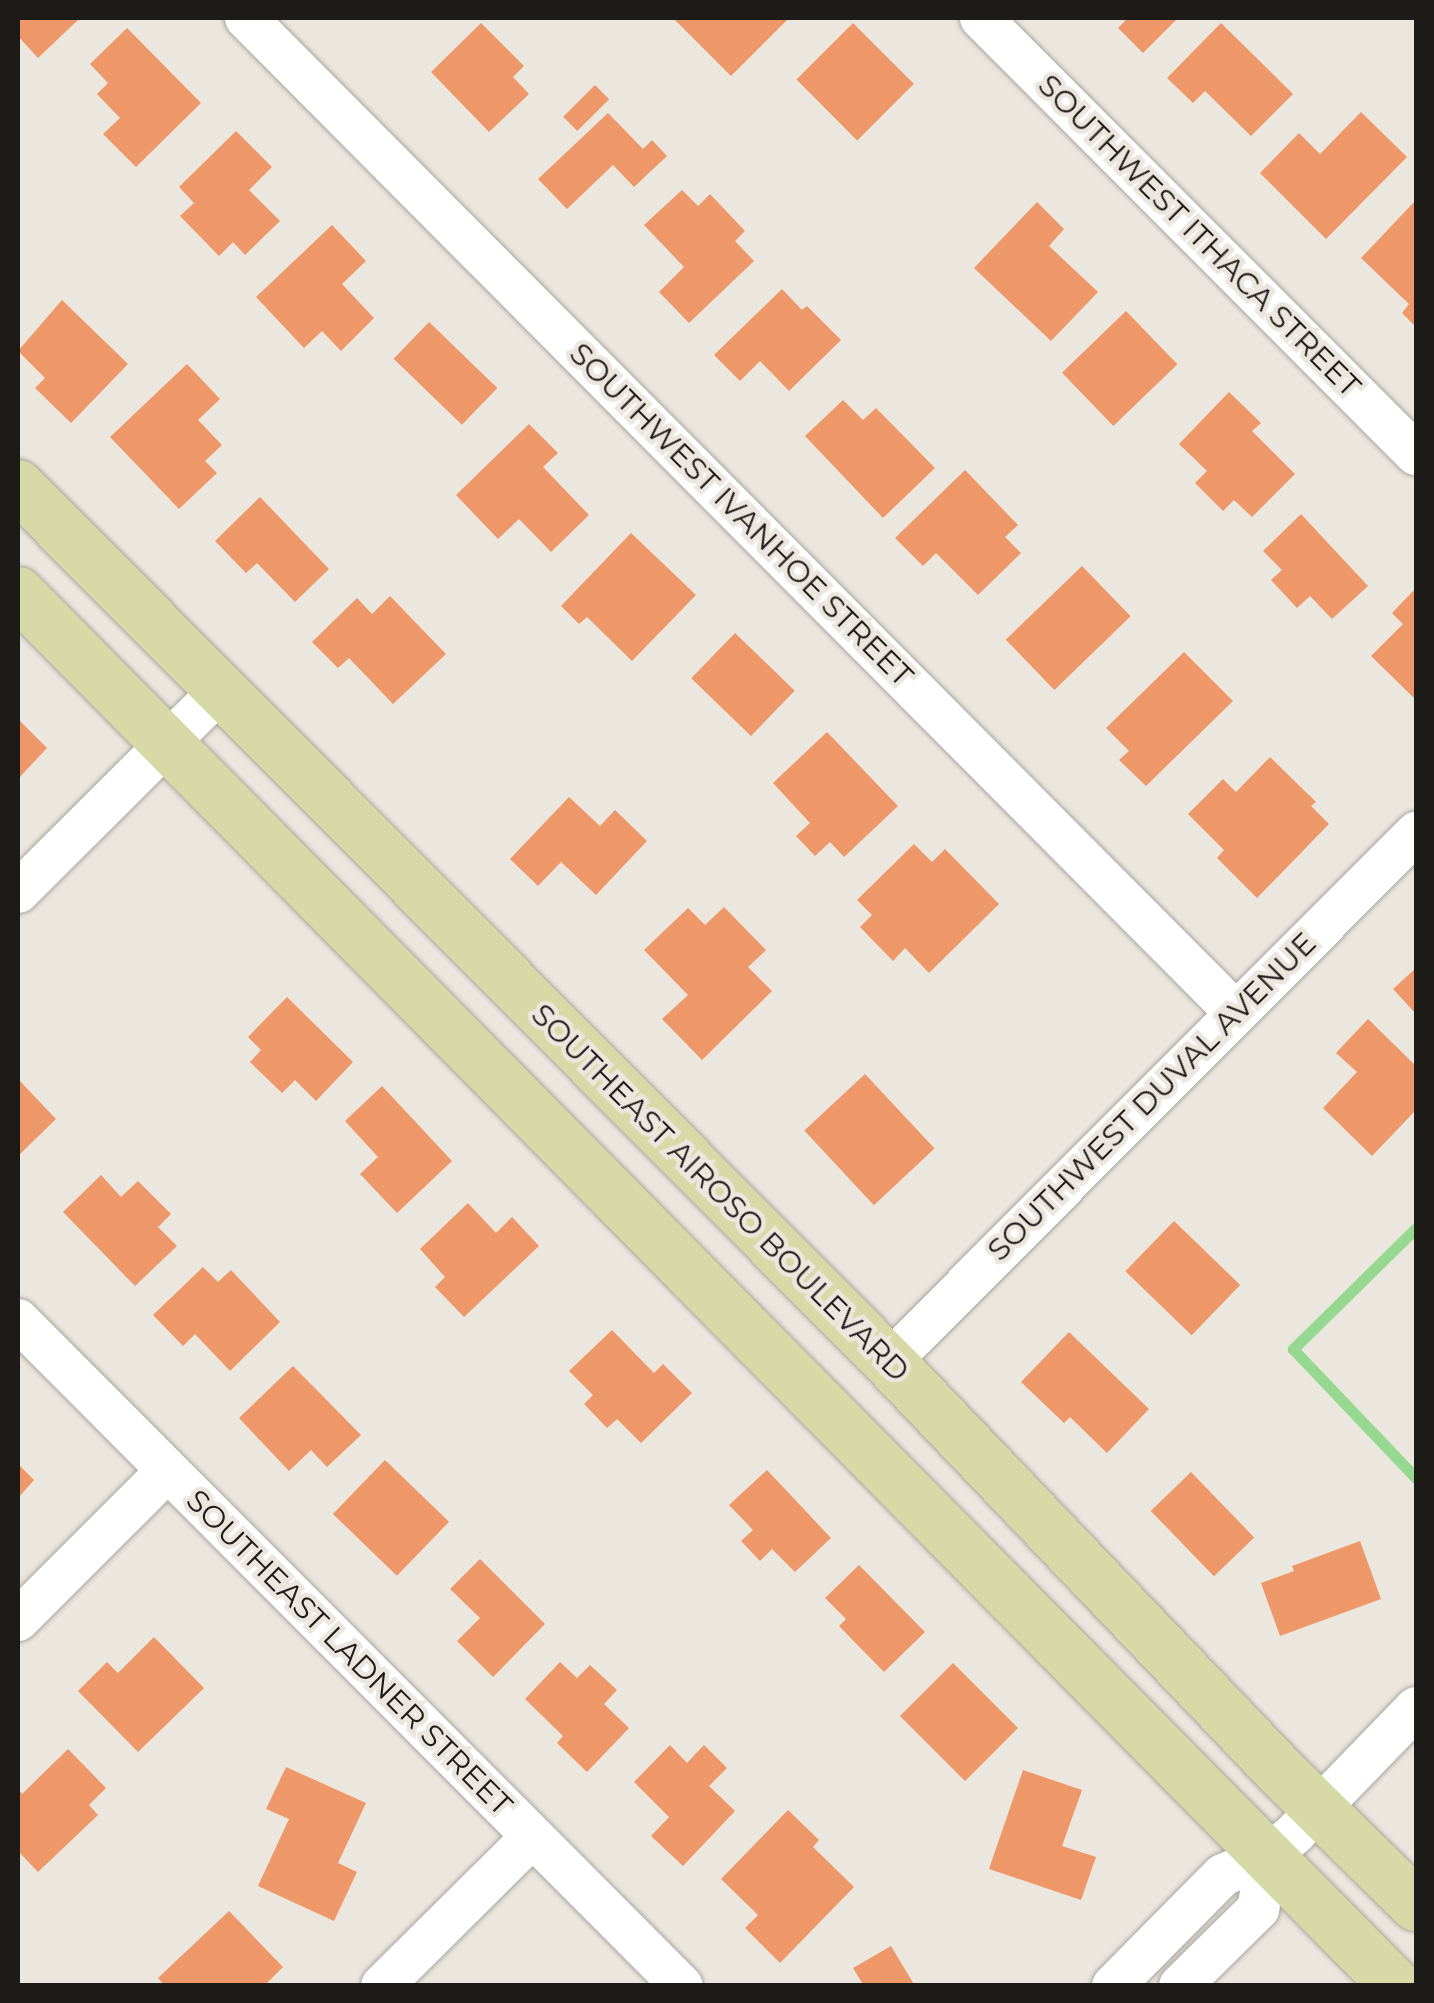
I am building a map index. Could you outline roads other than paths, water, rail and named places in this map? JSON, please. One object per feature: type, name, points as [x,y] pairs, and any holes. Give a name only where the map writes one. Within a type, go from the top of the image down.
[{"type":"main road","name":"SOUTHEAST AIROSO BOULEVARD","points":[[18,486],[889,1362],[1294,1833],[1396,1986]]},
{"type":"main road","name":"SOUTHEAST AIROSO BOULEVARD","points":[[18,594],[167,744],[1294,1833],[1416,1905]]},
{"type":"street","name":"SOUTHWEST IVANHOE STREET","points":[[246,18],[1236,1013]]},
{"type":"street","name":"SOUTHWEST ITHACA STREET","points":[[981,18],[1416,454]]},
{"type":"street","points":[[18,892],[220,690]]},
{"type":"street","name":"SOUTHWEST DUVAL AVENUE","points":[[889,1362],[1416,833]]},
{"type":"street","name":"SOUTHEAST LADNER STREET","points":[[18,1320],[682,1986]]},
{"type":"street","points":[[18,1620],[168,1470]]},
{"type":"street","points":[[1113,1986],[1223,1875],[1294,1833],[1416,1708]]},
{"type":"street","points":[[1180,1986],[1258,1909],[1294,1833]]},
{"type":"street","points":[[382,1986],[532,1837]]},
{"type":"waterway","points":[[1416,1228],[1293,1349],[1416,1478]]}]
